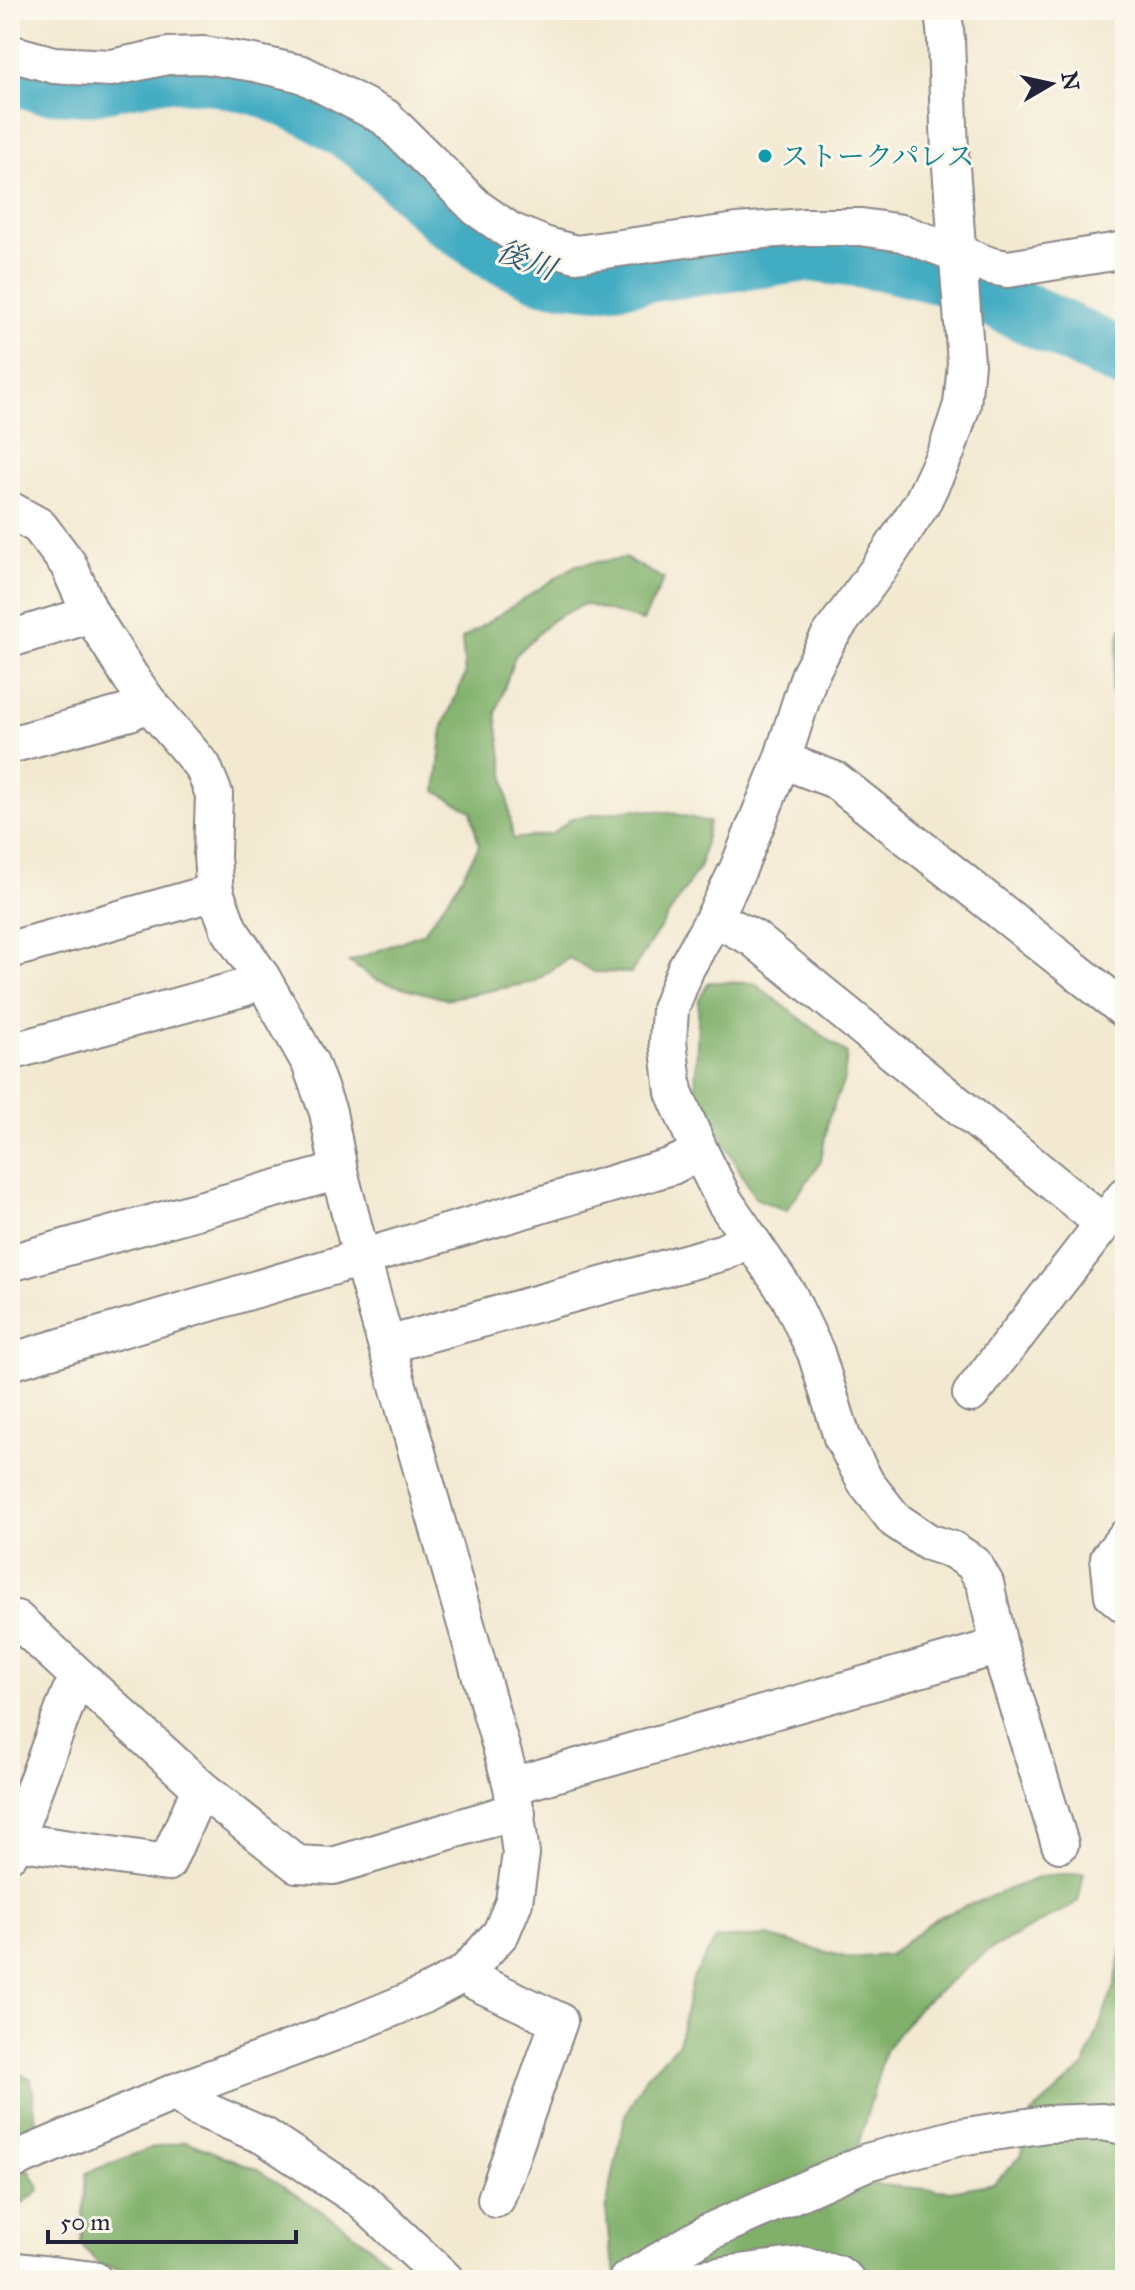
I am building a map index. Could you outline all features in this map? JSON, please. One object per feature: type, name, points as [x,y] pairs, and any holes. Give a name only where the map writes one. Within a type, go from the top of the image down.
[{"type":"street","points":[[943,10],[966,363],[962,405],[947,450],[922,503],[829,637],[809,676],[782,760],[738,869],[686,968],[670,1009],[668,1041],[674,1092],[700,1152],[725,1202],[789,1296],[816,1353],[842,1437],[866,1483],[895,1520],[928,1542],[953,1550],[973,1563],[985,1583],[999,1646],[1060,1844]]},
{"type":"street","points":[[10,53],[54,65],[111,68],[168,56],[204,55],[302,74],[385,117],[477,208],[510,231],[576,254],[737,232],[805,227],[861,227],[902,233],[959,258],[1008,269],[1125,250]]},
{"type":"street","points":[[10,510],[39,526],[68,564],[90,613],[148,702],[203,767],[214,794],[212,857],[215,892],[229,929],[262,978],[310,1063],[328,1112],[339,1171],[362,1259],[514,1799],[521,1854],[514,1902],[501,1933],[465,1973],[398,2006],[175,2092],[10,2162]]},
{"type":"street","points":[[10,639],[90,613]]},
{"type":"street","points":[[10,745],[130,712],[148,702]]},
{"type":"street","points":[[782,760],[835,780],[1125,1010]]},
{"type":"street","points":[[10,950],[215,892]]},
{"type":"street","points":[[714,918],[753,938],[1114,1210],[971,1394]]},
{"type":"street","points":[[10,1052],[243,988],[262,978]]},
{"type":"street","points":[[10,1362],[672,1166],[700,1152]]},
{"type":"street","points":[[10,1263],[339,1171]]},
{"type":"street","points":[[387,1345],[724,1252],[749,1239]]},
{"type":"street","points":[[1125,1538],[1109,1558],[1113,1595],[1125,1605]]},
{"type":"street","points":[[16,1619],[203,1790],[297,1864],[333,1866],[499,1816],[514,1799],[999,1646]]},
{"type":"street","points":[[81,1679],[70,1693],[12,1847],[167,1863],[203,1790]]},
{"type":"street","points":[[465,1973],[474,1981],[559,2021],[496,2199]]},
{"type":"street","points":[[175,2092],[196,2107],[264,2136],[360,2199],[446,2280]]},
{"type":"street","points":[[627,2280],[709,2232],[867,2162],[960,2137],[1047,2124],[1102,2122],[1125,2126]]},
{"type":"street","points":[[686,2280],[802,2265],[838,2274],[846,2280]]},
{"type":"street","points":[[10,2270],[94,2280]]},
{"type":"green space","points":[[625,558],[664,579],[643,621],[584,604],[553,619],[515,656],[496,713],[513,839],[552,834],[572,818],[633,809],[672,813],[709,822],[700,866],[631,973],[594,972],[569,958],[534,982],[446,999],[376,980],[349,962],[423,933],[456,887],[479,846],[471,811],[436,791],[443,726],[465,675],[462,639],[576,565]]},
{"type":"green space","points":[[1125,627],[1125,714],[1116,703],[1111,689],[1121,628]]},
{"type":"green space","points":[[709,982],[754,983],[847,1054],[844,1080],[828,1120],[821,1161],[786,1211],[755,1198],[695,1090],[699,999]]},
{"type":"green space","points":[[1084,1873],[1078,1902],[988,1951],[919,2007],[885,2051],[858,2146],[868,2184],[950,2191],[995,2183],[1020,2157],[1031,2114],[1084,2067],[1114,1987],[1125,1936],[1125,2280],[618,2280],[610,2250],[606,2208],[626,2113],[646,2076],[678,2044],[693,1978],[716,1939],[767,1936],[849,1958],[889,1955],[936,1918],[1040,1877]]},
{"type":"green space","points":[[10,2069],[31,2079],[37,2129],[10,2140]]},
{"type":"green space","points":[[185,2141],[256,2169],[350,2230],[410,2280],[177,2280],[99,2265],[81,2244],[86,2173],[148,2149]]},
{"type":"green space","points":[[29,2169],[40,2190],[10,2212],[10,2178]]},
{"type":"waterway","name":"後川","points":[[10,73],[41,83],[86,86],[162,71],[210,74],[260,86],[314,109],[365,141],[447,218],[498,253],[547,274],[598,279],[808,252],[888,262],[950,277],[1125,360]]},
{"type":"place","name":"ストークパレス","points":[[765,156]]}]
